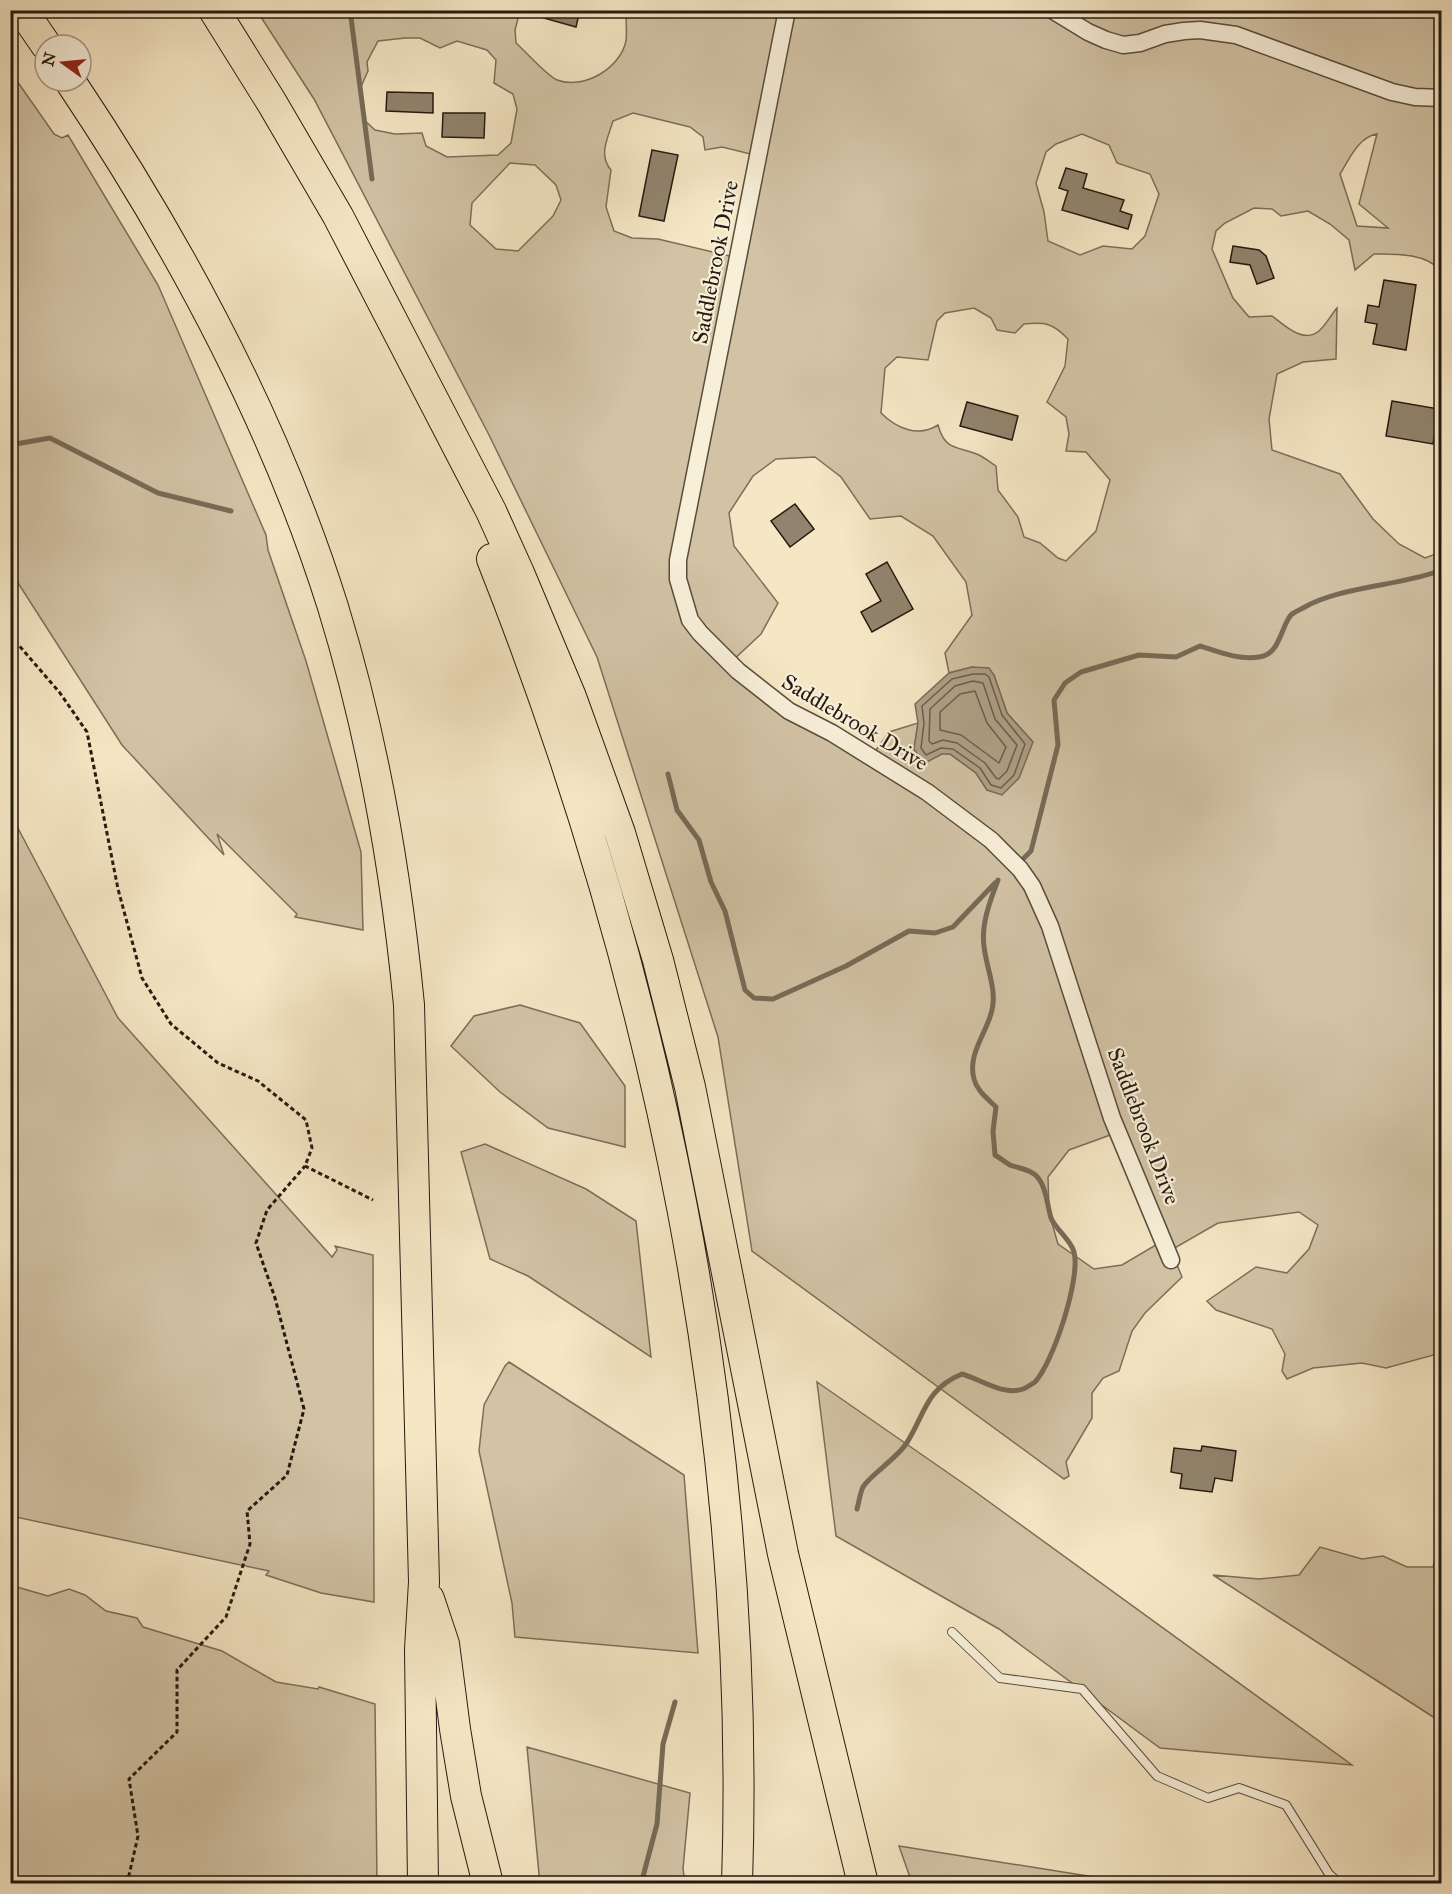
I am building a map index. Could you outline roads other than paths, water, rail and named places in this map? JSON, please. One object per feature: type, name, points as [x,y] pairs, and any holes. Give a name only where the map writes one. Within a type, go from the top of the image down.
[{"type":"highway","points":[[22,10],[38,33]]},
{"type":"highway","points":[[213,10],[306,159],[338,216],[466,461],[519,573],[571,697],[640,898],[690,1087],[774,1513],[863,1884]]},
{"type":"highway","points":[[78,93],[182,263],[264,424],[289,484],[333,606],[366,730],[392,857],[409,1005],[424,1582],[420,1649],[423,1884]]},
{"type":"highway","points":[[398,332],[500,577],[563,754],[627,965],[668,1137],[696,1286],[722,1480],[735,1675],[737,1884]]},
{"type":"highway","points":[[424,1582],[444,1644],[466,1796],[488,1884]]},
{"type":"highway","points":[[820,1705],[882,1884]]},
{"type":"street","name":"Saddlebrook Drive","points":[[788,10],[678,560],[678,579],[690,620],[738,671],[770,698],[789,711],[832,733],[927,792],[992,840],[1020,869],[1032,886],[1050,926],[1112,1118],[1171,1260]]},
{"type":"street","points":[[1052,10],[1088,32],[1123,45],[1140,44],[1165,34],[1184,31],[1200,30],[1236,35],[1392,92],[1415,97],[1442,98]]},
{"type":"lane","points":[[952,1632],[1000,1678],[1082,1689],[1157,1776],[1208,1798],[1239,1788],[1286,1805],[1329,1874],[1340,1884]]},
{"type":"water","points":[[972,667],[989,668],[994,675],[1007,713],[1033,742],[1019,778],[1002,795],[987,790],[976,773],[950,754],[942,754],[923,764],[914,749],[918,723],[915,704],[949,673]]},
{"type":"waterway","points":[[350,10],[372,179]]},
{"type":"waterway","points":[[10,445],[50,438],[158,493],[231,511]]},
{"type":"waterway","points":[[1024,858],[1031,851],[1058,745],[1054,700],[1065,683],[1081,672],[1139,655],[1176,657],[1200,646],[1236,656],[1251,658],[1266,655],[1276,646],[1288,620],[1295,612],[1335,595],[1408,580],[1442,570]]},
{"type":"waterway","points":[[668,774],[677,810],[699,840],[711,882],[725,911],[745,990],[754,998],[773,999],[846,966],[909,931],[935,933],[953,927],[995,883]]},
{"type":"waterway","points":[[857,1509],[863,1487],[902,1450],[927,1404],[940,1387],[962,1374],[1000,1389],[1015,1391],[1035,1382],[1050,1357],[1069,1300],[1075,1264],[1074,1252],[1051,1218],[1039,1179],[1033,1173],[1010,1165],[995,1155],[993,1131],[996,1107],[980,1091],[974,1079],[975,1052],[990,1019],[993,1002],[983,938],[987,913],[998,880]]},
{"type":"waterway","points":[[641,1884],[657,1824],[663,1744],[675,1702]]}]
